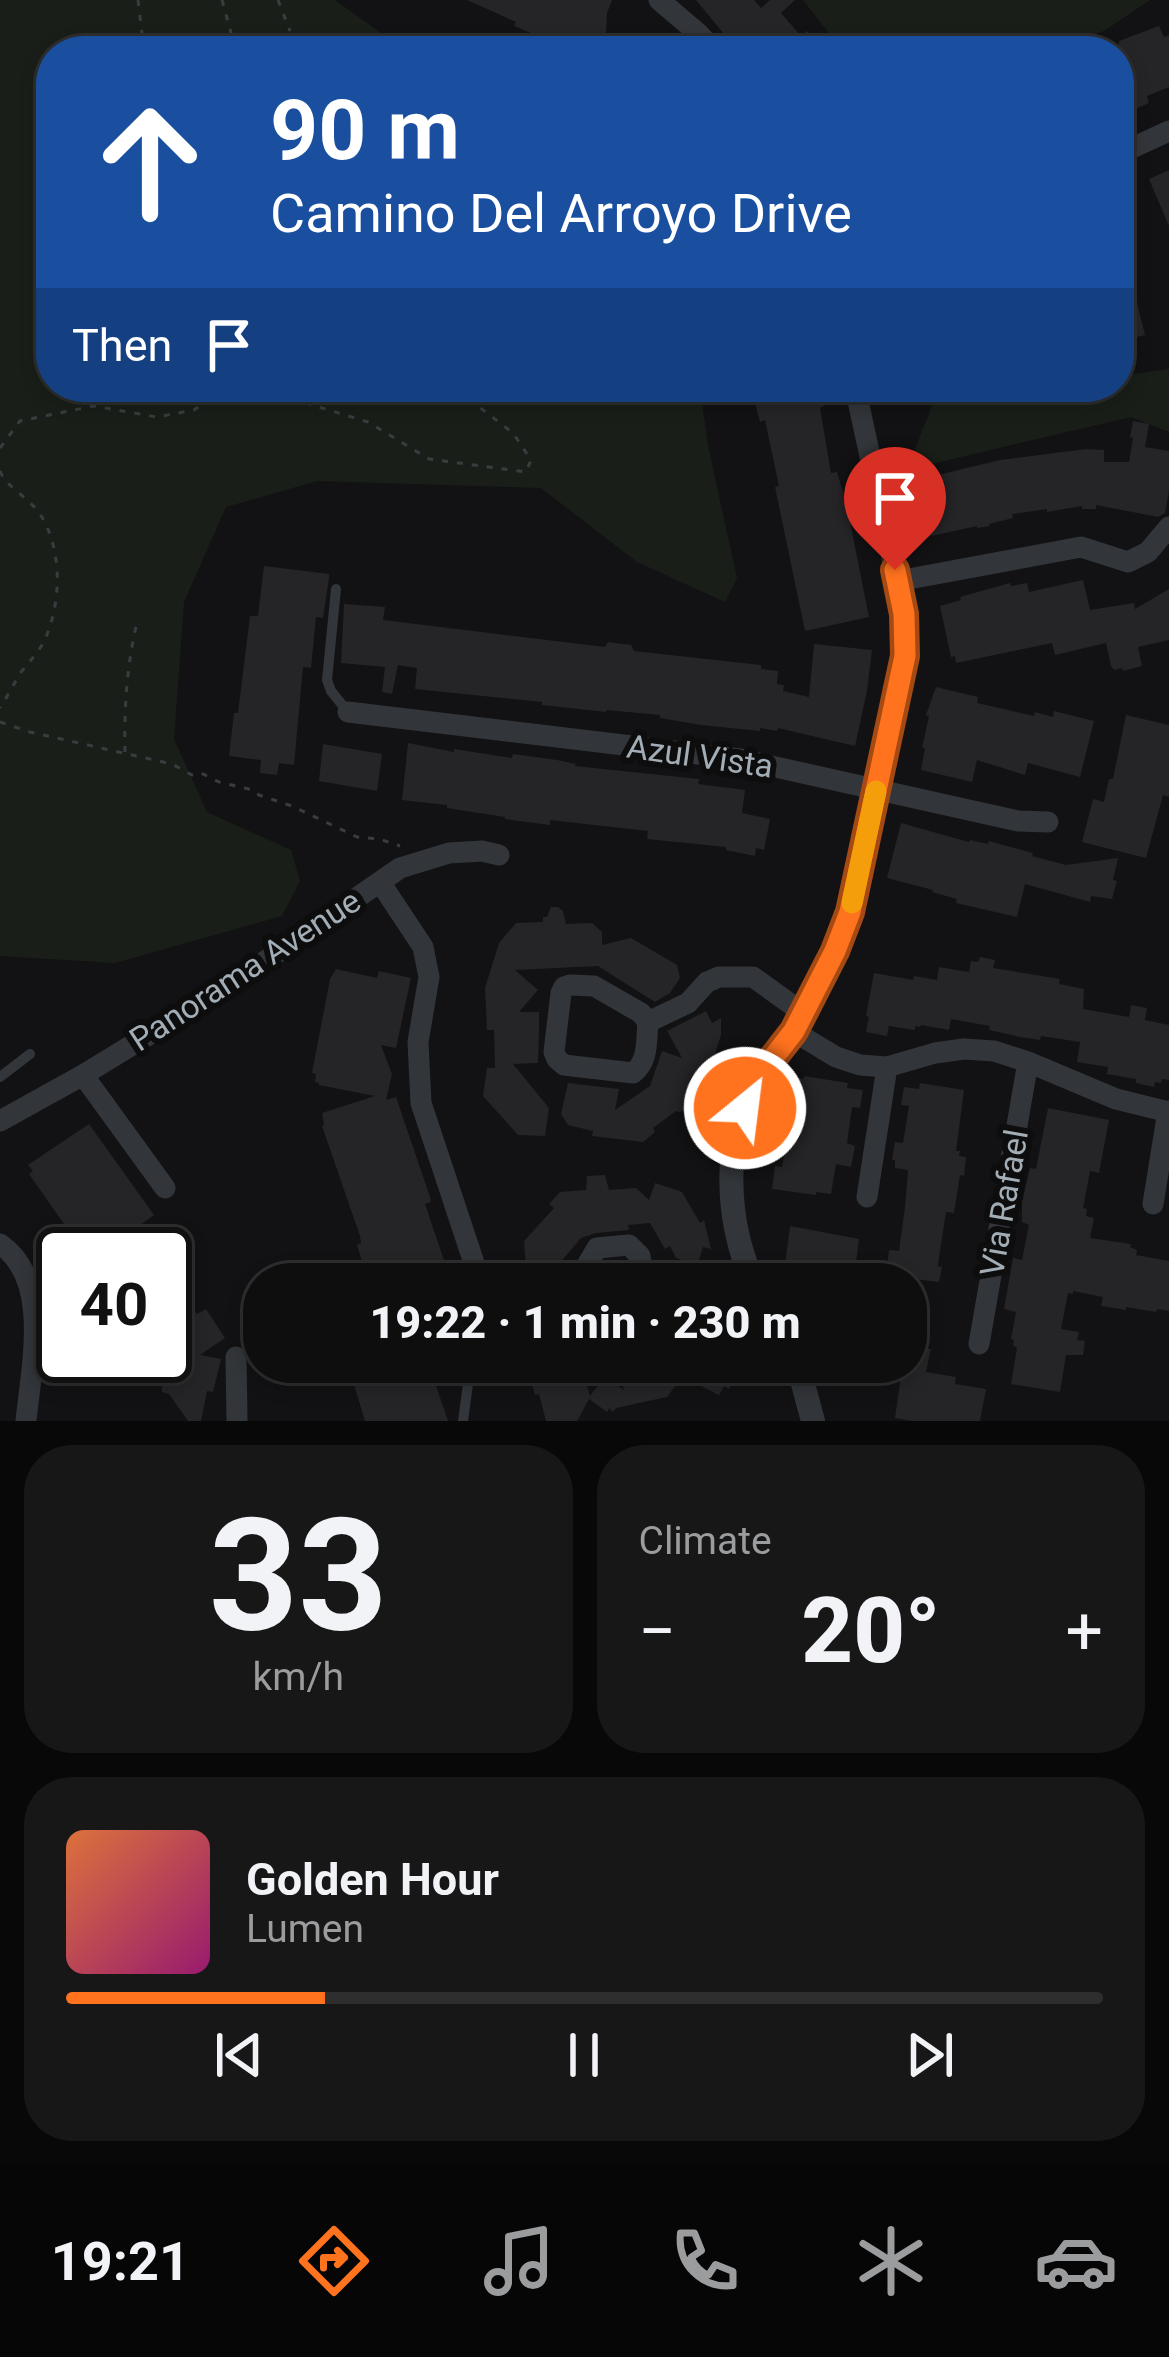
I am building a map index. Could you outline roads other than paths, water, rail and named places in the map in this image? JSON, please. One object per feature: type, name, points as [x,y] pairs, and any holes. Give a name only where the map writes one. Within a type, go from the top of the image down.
[{"type":"street","points":[[659,0],[701,36]]},
{"type":"street","points":[[1134,147],[1169,131]]},
{"type":"street","points":[[746,1263],[730,1198],[736,1134],[755,1081],[798,1022],[850,912],[905,656],[898,581],[858,402]]},
{"type":"street","points":[[898,581],[1081,547],[1128,562],[1148,552],[1169,527]]},
{"type":"street","name":"Azul Vista","points":[[349,712],[740,759],[1018,821],[1048,822]]},
{"type":"street","name":"Panorama Avenue","points":[[0,1121],[232,984],[400,868],[449,853],[499,855]]},
{"type":"street","points":[[380,881],[423,947],[429,976],[418,1042],[421,1103],[474,1263]]},
{"type":"street","points":[[648,1022],[688,1004],[707,982],[719,977],[753,977],[836,1057],[860,1065],[887,1067],[935,1052],[994,1051],[1116,1099],[1168,1112],[1153,1204]]},
{"type":"street","points":[[594,986],[641,1013],[648,1022],[644,1060],[633,1073],[564,1065],[554,1052],[563,987],[594,986]]},
{"type":"street","name":"Via Rafael","points":[[980,1344],[1028,1062]]},
{"type":"street","points":[[868,1198],[887,1067]]},
{"type":"street","points":[[83,1075],[165,1188]]},
{"type":"street","points":[[0,1244],[12,1252],[26,1276],[36,1318],[26,1421]]},
{"type":"street","points":[[588,1263],[597,1248],[628,1245],[641,1263]]},
{"type":"street","points":[[236,1357],[237,1421]]},
{"type":"street","points":[[803,1383],[813,1421]]},
{"type":"lane","points":[[336,589],[327,680],[349,712]]},
{"type":"lane","points":[[0,1077],[30,1054]]},
{"type":"lane","points":[[463,1421],[468,1383]]}]
